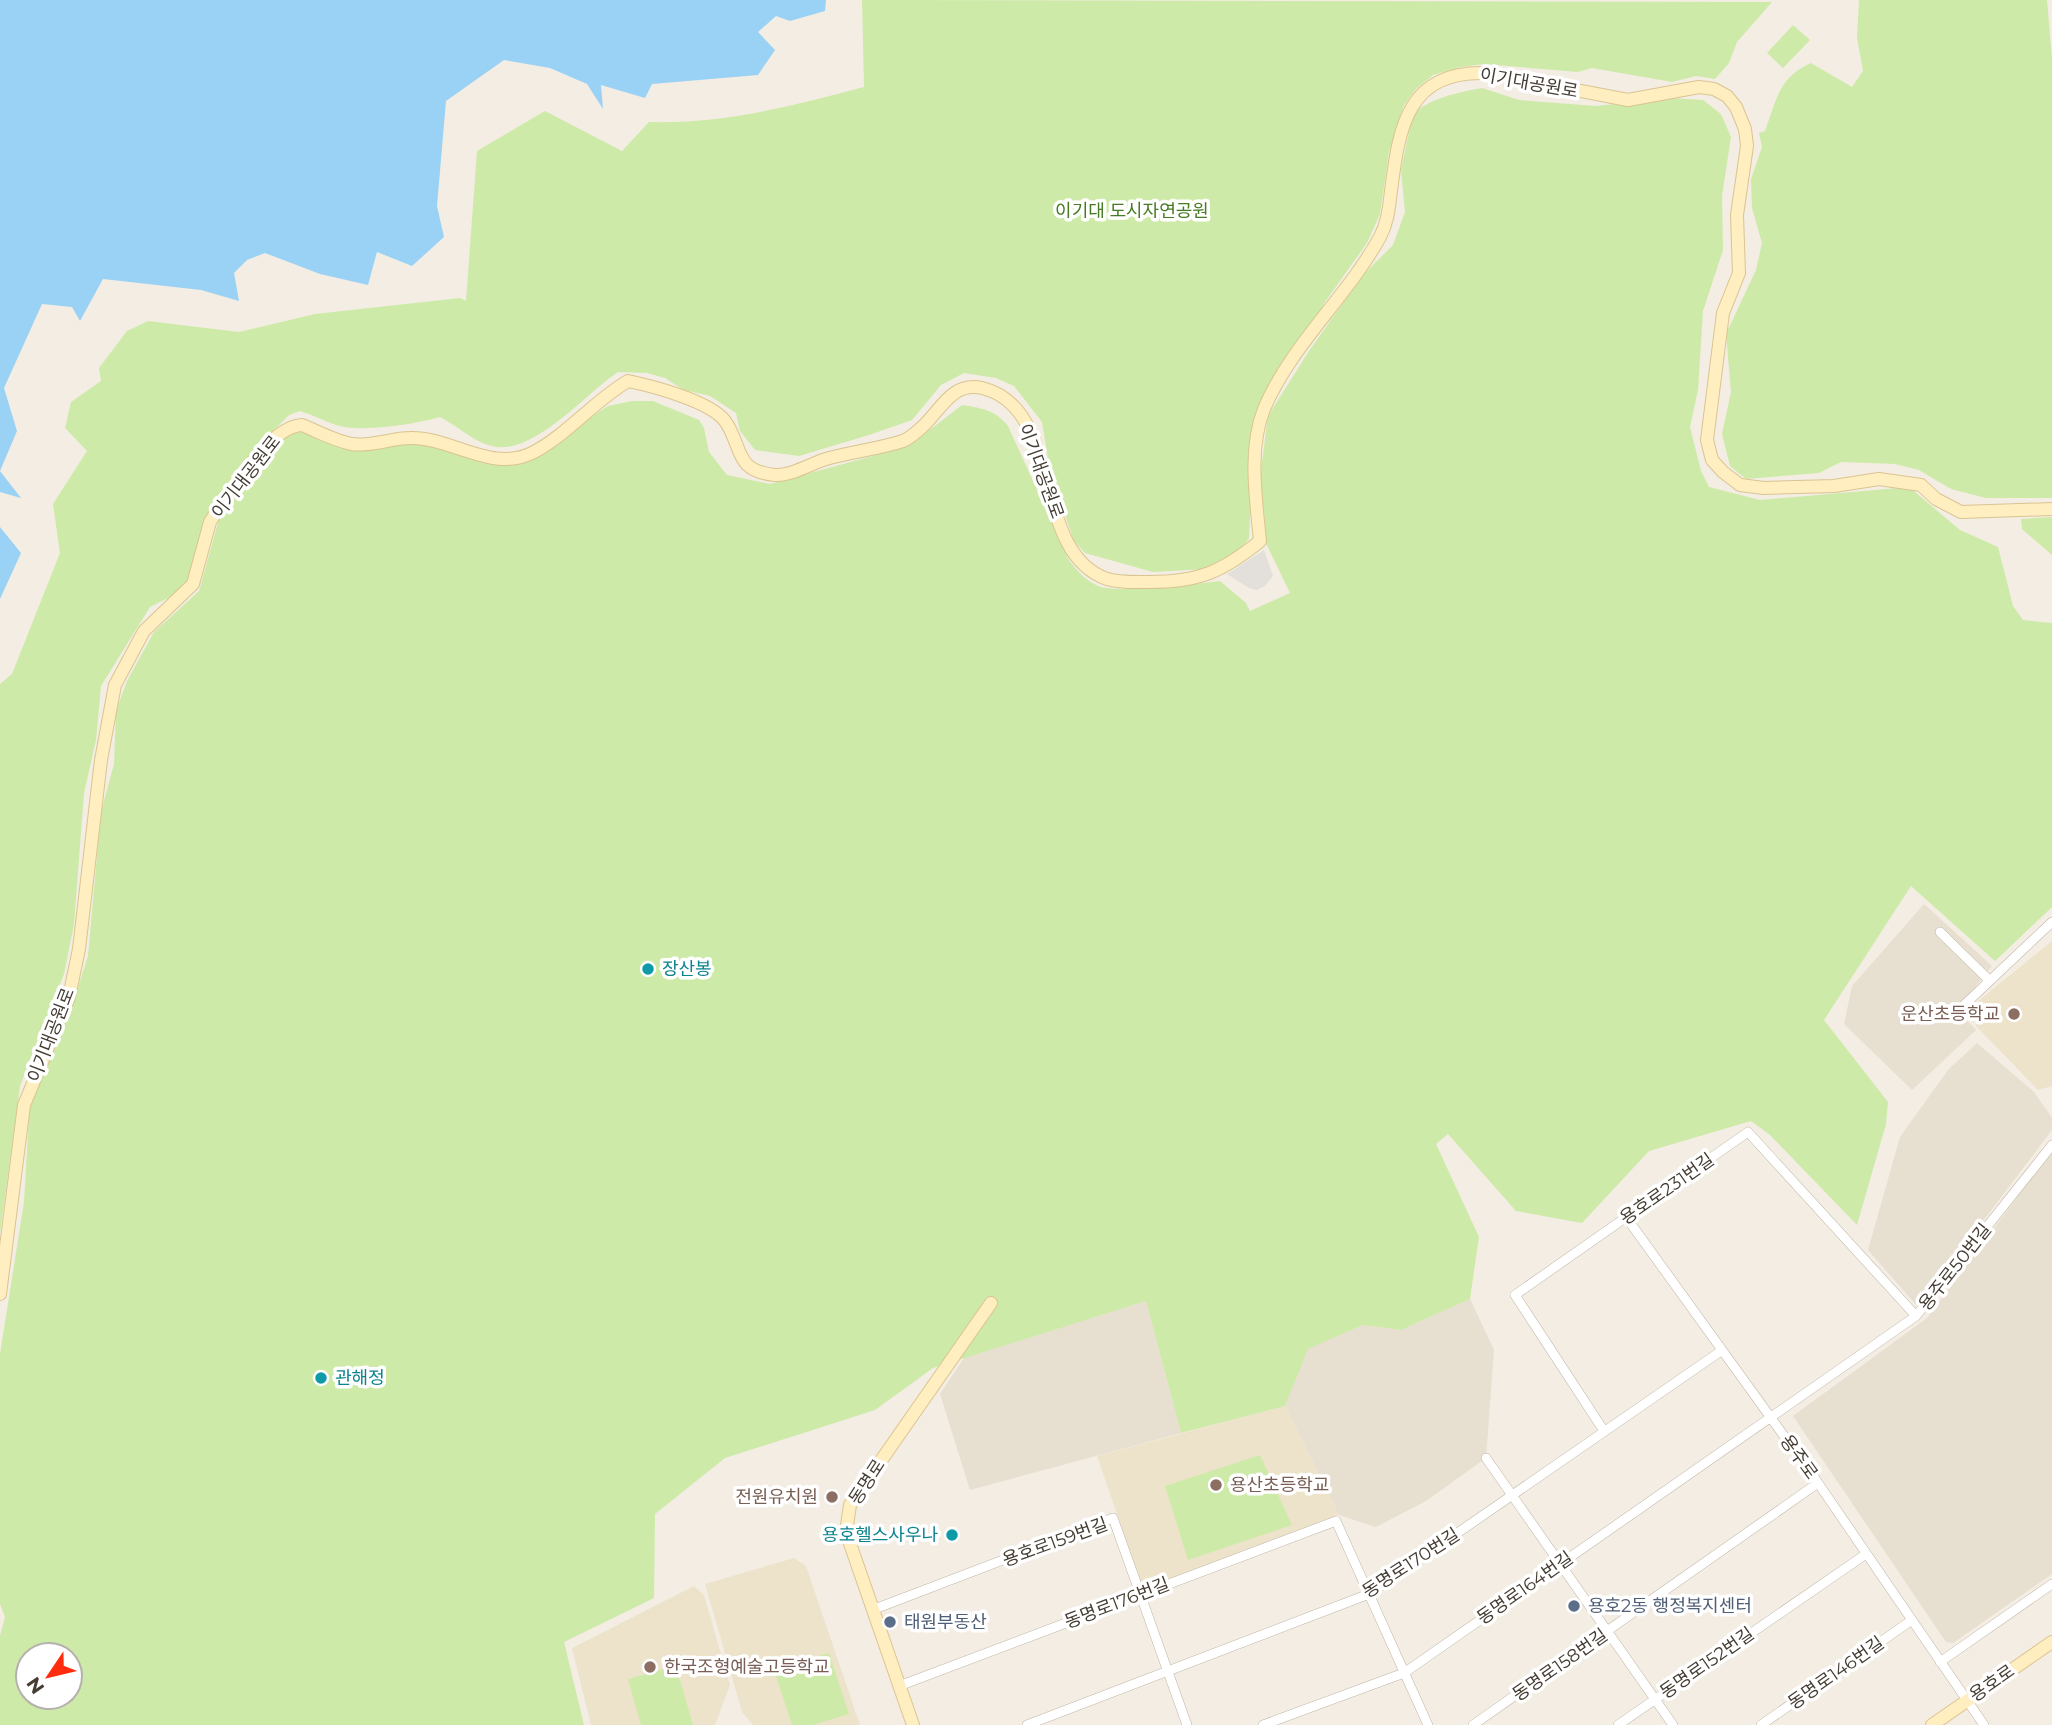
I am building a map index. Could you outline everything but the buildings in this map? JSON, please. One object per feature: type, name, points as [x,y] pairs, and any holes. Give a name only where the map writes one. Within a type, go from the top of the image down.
[{"type":"street","name":"이기대공원로","points":[[0,1294],[24,1105],[69,997],[79,949],[101,760],[115,685],[144,631],[193,584],[210,522],[217,511],[268,443],[283,430],[294,425],[302,425],[352,444],[411,438],[446,444],[490,458],[515,460],[545,445],[587,415],[609,392],[628,381],[652,386],[705,407],[724,421],[741,461],[756,471],[777,475],[853,452],[906,440],[921,428],[945,400],[958,390],[970,386],[1002,396],[1024,418],[1063,530],[1087,568],[1107,579],[1121,581],[1195,580],[1232,563],[1260,541],[1255,456],[1264,410],[1325,312],[1380,237],[1387,221],[1402,124],[1409,110],[1417,97],[1444,77],[1467,72],[1487,73],[1628,100],[1699,87],[1714,89],[1727,96],[1737,107],[1747,146],[1737,215],[1739,273],[1723,313],[1707,440],[1712,460],[1740,485],[1764,488],[1834,486],[1879,479],[1905,481],[1921,485],[1936,499],[1961,512],[2052,509]]},
{"type":"street","points":[[1962,1007],[2052,922]]},
{"type":"street","points":[[1940,932],[1989,980]]},
{"type":"street","name":"용호로231번길","points":[[1604,1431],[1515,1296],[1748,1132],[1916,1316]]},
{"type":"street","name":"용주로50번길","points":[[1771,1418],[1916,1316],[2052,1144]]},
{"type":"street","name":"용주로","points":[[1626,1217],[1818,1483],[1984,1725]]},
{"type":"street","name":"동명로","points":[[914,1725],[846,1532],[850,1505],[990,1303]]},
{"type":"street","name":"동명로170번길","points":[[1027,1725],[1369,1594],[1721,1351]]},
{"type":"street","name":"동명로164번길","points":[[1263,1725],[1404,1673],[1771,1418]]},
{"type":"street","points":[[1486,1458],[1673,1725]]},
{"type":"street","name":"동명로158번길","points":[[1474,1725],[1818,1483]]},
{"type":"street","name":"용호로159번길","points":[[872,1610],[1113,1518],[1187,1725]]},
{"type":"street","name":"동명로176번길","points":[[899,1686],[1336,1521],[1369,1594]]},
{"type":"street","name":"동명로152번길","points":[[1618,1725],[1866,1554]]},
{"type":"street","points":[[1940,1662],[2052,1584]]},
{"type":"street","points":[[1369,1594],[1428,1725]]},
{"type":"street","name":"동명로146번길","points":[[1761,1725],[1912,1620]]},
{"type":"street","name":"용호로","points":[[1932,1725],[2052,1642]]},
{"type":"shaded area","points":[[1264,550],[1273,576],[1265,586],[1257,590],[1249,588],[1227,574]]},
{"type":"shaded area","points":[[1924,904],[1992,966],[1957,1010],[1976,1030],[1912,1090],[1844,1024],[1852,986]]},
{"type":"shaded area","name":"운산초등학교","points":[[2052,941],[2052,1086],[2038,1090],[1976,1026],[1977,1002]]},
{"type":"shaded area","points":[[1977,1043],[2034,1092],[2052,1118],[2052,1130],[1918,1307],[1868,1250],[1900,1137],[1948,1070]]},
{"type":"shaded area","points":[[2052,1151],[2052,1574],[1953,1643],[1946,1642],[1793,1416],[1927,1318]]},
{"type":"shaded area","points":[[1470,1299],[1494,1350],[1486,1458],[1426,1501],[1376,1527],[1339,1515],[1285,1406],[1307,1349],[1363,1325],[1401,1330]]},
{"type":"shaded area","points":[[1146,1301],[1181,1433],[970,1490],[940,1394],[964,1358]]},
{"type":"shaded area","name":"용산초등학교","points":[[1285,1406],[1339,1515],[1143,1589],[1097,1456]]},
{"type":"shaded area","points":[[794,1558],[806,1566],[860,1725],[753,1725],[742,1712],[705,1584]]},
{"type":"shaded area","name":"한국조형예술고등학교","points":[[694,1586],[704,1595],[730,1685],[715,1725],[591,1725],[572,1648]]},
{"type":"green space","name":"이기대 도시자연공원","points":[[862,0],[1772,2],[1737,42],[1729,63],[1715,79],[1696,76],[1672,82],[1592,68],[1578,72],[1484,64],[1433,75],[1416,89],[1404,105],[1389,152],[1380,214],[1367,243],[1325,302],[1254,431],[1249,538],[1240,551],[1208,569],[1153,572],[1085,553],[1074,541],[1050,471],[1042,422],[1014,386],[996,378],[964,373],[941,385],[912,420],[799,456],[755,450],[740,431],[736,413],[710,396],[684,390],[665,378],[647,373],[618,372],[542,433],[508,447],[485,444],[440,417],[403,425],[359,428],[336,425],[300,411],[289,415],[268,436],[206,517],[189,580],[172,596],[150,607],[101,686],[96,740],[84,793],[74,924],[64,974],[20,1086],[0,1233],[0,684],[12,674],[60,553],[53,504],[87,451],[65,428],[71,402],[101,381],[99,368],[127,331],[148,321],[239,332],[315,314],[460,298],[466,301],[477,151],[545,111],[622,151],[649,122],[731,117],[864,87]]},
{"type":"green space","points":[[1859,0],[2047,0],[2052,58],[2052,498],[1986,498],[1951,489],[1919,470],[1895,464],[1841,462],[1819,473],[1746,479],[1730,466],[1722,434],[1731,392],[1726,334],[1756,270],[1762,243],[1752,208],[1751,179],[1762,147],[1759,133],[1765,131],[1776,99],[1785,83],[1811,63],[1852,87],[1863,71],[1857,38]]},
{"type":"green space","points":[[1793,25],[1810,40],[1783,68],[1767,53]]},
{"type":"green space","points":[[1482,88],[1519,100],[1596,106],[1670,98],[1703,100],[1721,114],[1731,137],[1722,196],[1723,250],[1703,311],[1698,390],[1690,427],[1701,471],[1709,487],[1760,500],[1909,487],[1960,530],[1998,547],[2013,606],[2023,620],[2052,623],[2052,907],[1995,961],[1911,886],[1824,1020],[1888,1102],[1886,1124],[1857,1225],[1770,1135],[1751,1121],[1649,1151],[1582,1223],[1516,1211],[1448,1134],[1436,1144],[1479,1237],[1470,1299],[1401,1330],[1363,1325],[1308,1349],[1285,1406],[1181,1433],[1146,1301],[933,1368],[875,1410],[725,1458],[655,1514],[654,1598],[564,1642],[584,1725],[0,1725],[0,1636],[5,1617],[0,1604],[0,1354],[24,1202],[30,1101],[75,997],[88,956],[101,812],[114,764],[116,711],[127,681],[154,632],[199,591],[219,519],[269,448],[290,433],[301,432],[327,441],[416,441],[489,461],[559,438],[608,406],[632,401],[653,401],[699,420],[704,428],[709,452],[727,475],[770,484],[909,446],[962,405],[969,406],[993,413],[1008,426],[1069,560],[1089,581],[1098,586],[1122,589],[1220,581],[1246,603],[1250,611],[1290,593],[1262,535],[1265,521],[1260,478],[1268,416],[1309,351],[1362,276],[1393,245],[1405,212],[1401,170],[1413,113],[1438,99]]},
{"type":"green space","points":[[2052,517],[2052,555],[2022,529],[2021,519]]},
{"type":"green space","points":[[1260,1455],[1292,1525],[1188,1560],[1165,1486]]},
{"type":"green space","points":[[829,1653],[849,1714],[813,1725],[792,1725],[774,1670]]},
{"type":"green space","points":[[676,1666],[693,1725],[641,1725],[628,1679]]},
{"type":"water","points":[[0,0],[826,0],[825,11],[790,21],[776,16],[758,32],[775,50],[758,75],[652,84],[645,98],[601,85],[603,109],[587,84],[550,68],[504,60],[446,101],[437,206],[444,237],[412,266],[377,252],[368,285],[320,274],[265,253],[247,260],[234,273],[239,301],[201,290],[103,279],[80,321],[72,307],[42,304],[4,388],[17,431],[0,471]]},
{"type":"water","points":[[0,471],[21,498],[0,492]]},
{"type":"water","points":[[0,527],[21,553],[0,599]]},
{"type":"place","name":"장산봉","points":[[648,969]]},
{"type":"place","name":"운산초등학교","points":[[2014,1014]]},
{"type":"place","name":"관해정","points":[[321,1378]]},
{"type":"place","name":"용산초등학교","points":[[1216,1485]]},
{"type":"place","name":"전원유치원","points":[[832,1497]]},
{"type":"place","name":"용호헬스사우나","points":[[952,1535]]},
{"type":"place","name":"용호2동 행정복지센터","points":[[1574,1606]]},
{"type":"place","name":"태원부동산","points":[[890,1622]]},
{"type":"place","name":"한국조형예술고등학교","points":[[650,1667]]}]
